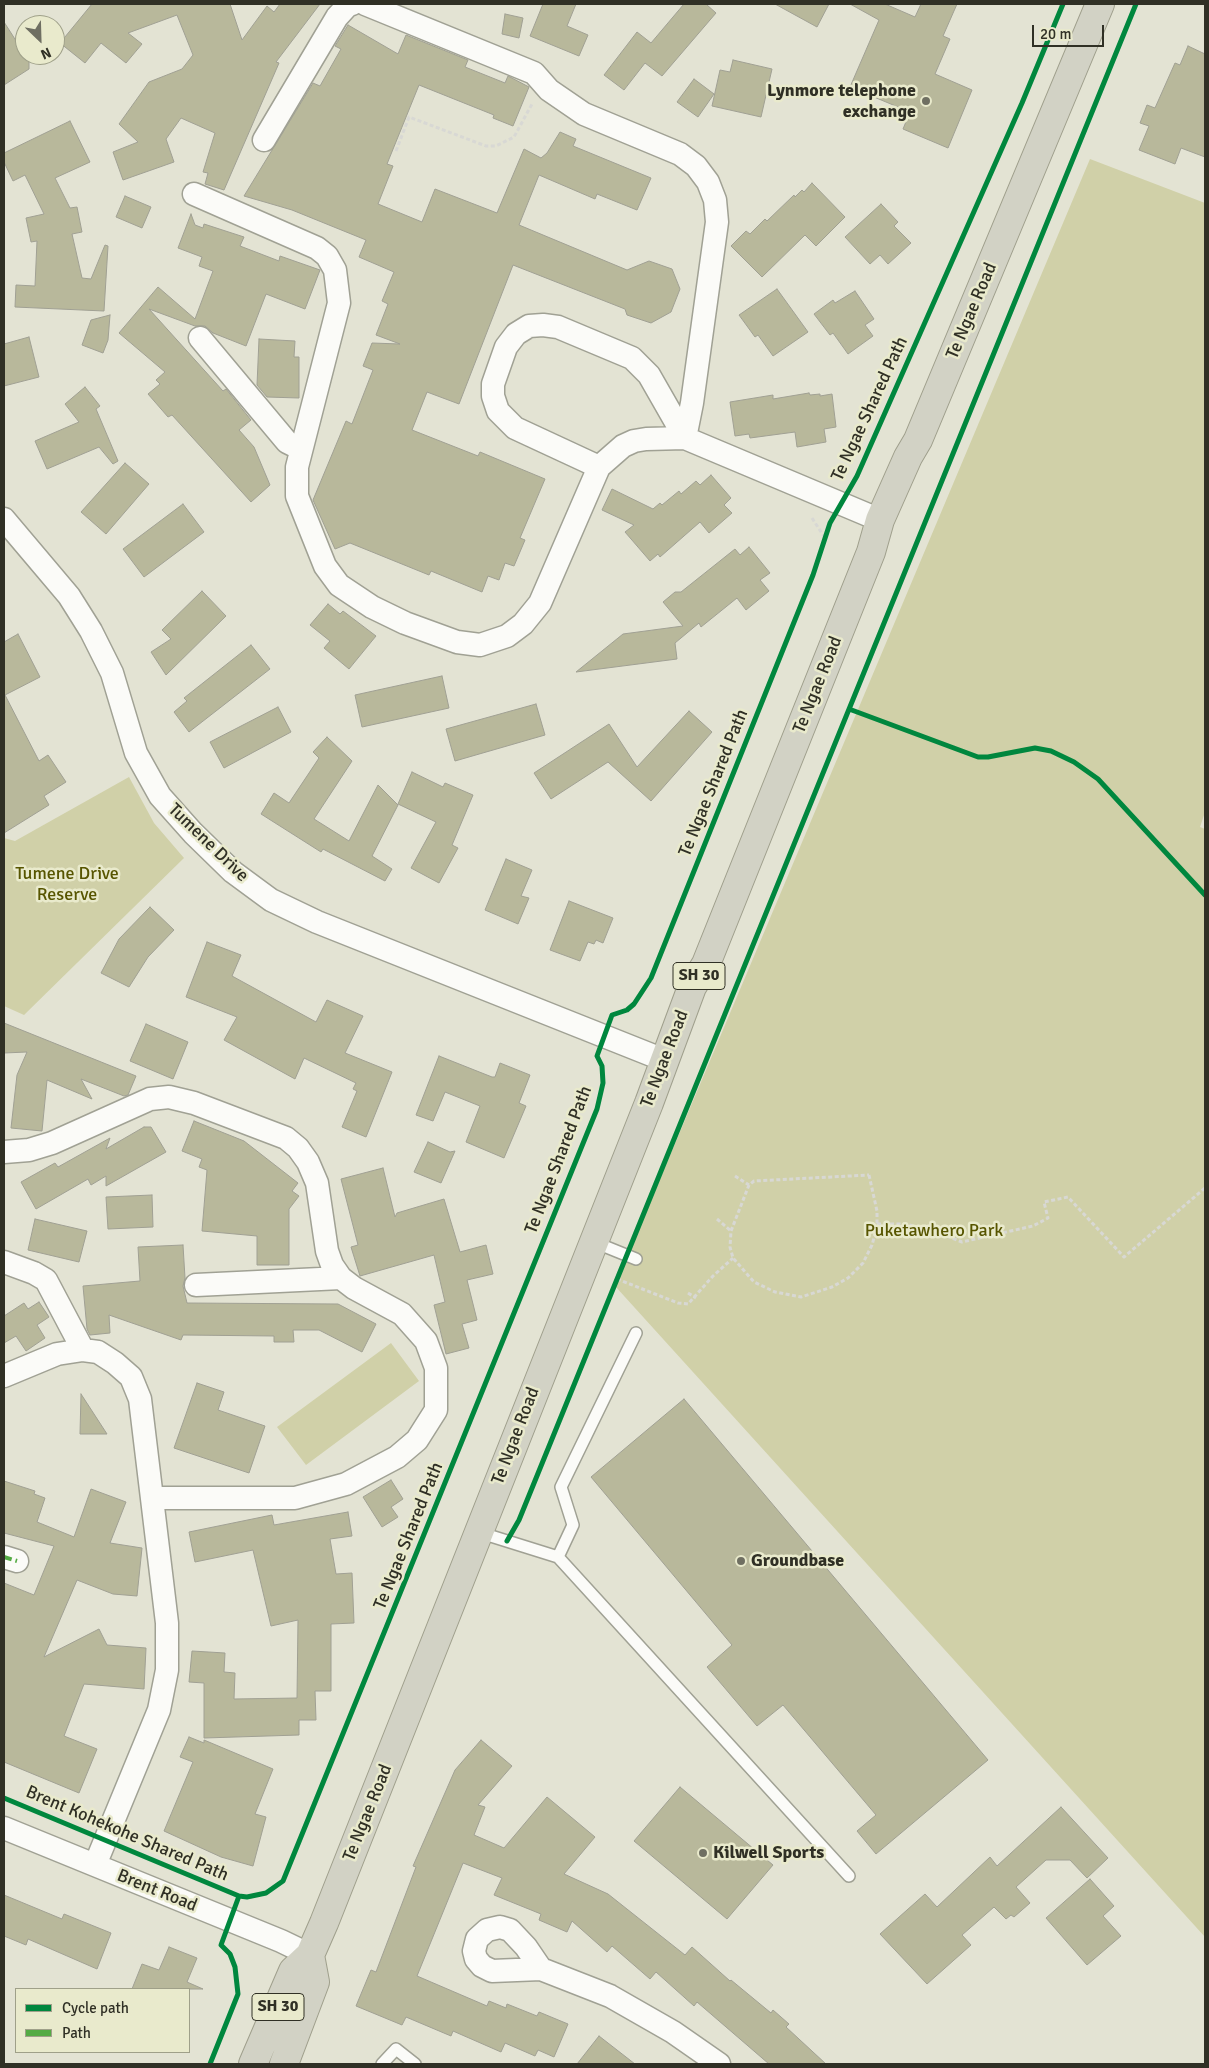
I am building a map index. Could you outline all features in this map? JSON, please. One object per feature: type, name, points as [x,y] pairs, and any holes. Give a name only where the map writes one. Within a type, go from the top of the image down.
[{"type":"highway","name":"Te Ngae Road","points":[[253,2064],[293,1971],[310,1955],[324,1923],[692,987],[706,964],[872,552],[880,520],[908,457],[918,440],[1100,4]]},
{"type":"highway","name":"SH 30","points":[[284,2064],[315,1982],[310,1955]]},
{"type":"street","points":[[264,140],[337,17],[348,5],[352,4]]},
{"type":"street","points":[[365,4],[534,73],[543,83],[584,114],[680,154],[696,166],[708,182],[715,200],[717,222],[692,403],[685,438]]},
{"type":"street","points":[[194,194],[318,248],[327,256],[335,270],[339,304],[301,449],[297,468],[296,496],[317,550],[339,585],[372,607],[406,623],[457,642],[480,645],[507,636],[523,624],[540,603],[599,467],[623,446],[646,439],[685,438],[880,520]]},
{"type":"street","points":[[599,467],[515,428],[498,410],[493,396],[493,384],[506,347],[516,334],[529,326],[558,327],[632,358],[649,375],[685,438]]},
{"type":"street","points":[[200,338],[287,442],[301,449]]},
{"type":"street","name":"Tumene Drive","points":[[4,519],[69,596],[91,631],[112,673],[136,753],[160,796],[193,833],[233,872],[272,900],[317,922],[664,1060]]},
{"type":"street","points":[[4,1152],[29,1150],[52,1143],[150,1099],[169,1097],[194,1103],[286,1138],[298,1148],[308,1162],[317,1183],[332,1265],[341,1278],[354,1288],[402,1314],[426,1341],[436,1368],[436,1410],[418,1440],[397,1457],[346,1484],[295,1498],[152,1498]]},
{"type":"street","points":[[4,1262],[34,1273],[46,1280],[84,1350]]},
{"type":"street","points":[[196,1285],[341,1278]]},
{"type":"street","points":[[4,1376],[57,1354],[84,1350],[98,1352],[131,1377],[140,1399],[166,1623],[167,1670],[159,1710],[95,1865]]},
{"type":"street","name":"Brent Road","points":[[4,1828],[282,1941],[310,1955]]},
{"type":"street","points":[[541,1970],[610,1996],[673,2032],[719,2064]]},
{"type":"lane","points":[[593,1241],[631,1257]]},
{"type":"lane","points":[[558,1558],[574,1525],[561,1487],[636,1333]]},
{"type":"lane","points":[[478,1532],[558,1558],[849,1876]]},
{"type":"lane","points":[[382,2064],[396,2049],[415,2064]]},
{"type":"path","points":[[396,151],[409,117],[486,146],[496,146],[510,141],[543,83]]},
{"type":"path","points":[[869,1174],[877,1211],[877,1224],[872,1245],[863,1263],[848,1278],[818,1293],[801,1297],[764,1288],[745,1273],[733,1258],[730,1247],[731,1231],[750,1185],[754,1181],[869,1174]]},
{"type":"path","points":[[735,1176],[750,1185]]},
{"type":"path","points":[[877,1224],[905,1224],[934,1231],[962,1242],[1033,1226],[1048,1218],[1044,1202],[1068,1196],[1124,1257],[1205,1188]]},
{"type":"path","points":[[717,1219],[731,1231]]},
{"type":"path","points":[[614,1288],[617,1279],[631,1257]]},
{"type":"path","points":[[617,1279],[675,1302],[688,1304],[696,1298],[713,1276],[733,1258]]},
{"type":"path","points":[[688,1293],[696,1298]]},
{"type":"path","points":[[675,1302],[678,1296]]},
{"type":"green space","name":"Puketawhero Park","points":[[1090,159],[1205,203],[1205,812],[1200,827],[1205,829],[1205,1937],[615,1286]]},
{"type":"green space","name":"Tumene Drive Reserve","points":[[129,777],[154,823],[184,858],[24,1015],[4,1006],[4,838],[15,841]]},
{"type":"green space","points":[[391,1343],[419,1381],[306,1465],[277,1427]]},
{"type":"building","points":[[92,4],[230,4],[242,40],[267,6],[274,12],[280,4],[320,4],[276,62],[279,63],[224,190],[205,184],[208,173],[203,172],[215,133],[181,118],[166,139],[174,162],[123,180],[113,152],[138,142],[119,124],[149,82],[182,69],[193,55],[177,15],[128,33],[142,44],[126,63],[101,43],[85,63],[65,47],[65,37]]},
{"type":"building","points":[[543,4],[576,4],[567,26],[588,35],[579,56],[530,36]]},
{"type":"building","points":[[684,4],[706,4],[716,13],[662,76],[645,63],[624,90],[604,75],[637,32],[651,43]]},
{"type":"building","points":[[775,4],[829,4],[817,27]]},
{"type":"building","points":[[850,4],[885,4],[915,17],[921,4],[957,4],[943,36],[950,39],[935,74],[972,90],[948,148],[903,129],[910,112],[850,87],[879,20]]},
{"type":"building","points":[[505,14],[523,18],[519,38],[502,34]]},
{"type":"building","points":[[4,22],[15,39],[15,65],[29,65],[29,69],[4,85]]},
{"type":"building","points":[[348,25],[398,54],[406,35],[468,60],[465,67],[505,83],[508,76],[529,87],[513,126],[493,118],[494,115],[419,85],[387,164],[393,166],[378,204],[422,222],[435,189],[497,213],[524,149],[541,158],[547,153],[560,132],[576,139],[573,146],[651,178],[637,210],[597,194],[595,199],[539,175],[519,225],[627,270],[649,261],[672,269],[680,289],[671,312],[651,323],[627,315],[625,309],[513,265],[459,404],[427,392],[412,430],[478,456],[480,452],[545,479],[520,538],[525,540],[514,566],[505,563],[499,580],[488,576],[482,592],[431,571],[429,575],[350,543],[335,549],[313,500],[346,421],[352,424],[373,370],[363,366],[372,343],[400,344],[376,335],[388,304],[382,301],[394,272],[359,257],[366,240],[292,210],[244,196],[313,83],[320,86],[341,49],[335,46]]},
{"type":"building","points":[[1188,46],[1205,54],[1205,157],[1181,148],[1175,164],[1139,150],[1149,126],[1140,123],[1147,105],[1155,108],[1175,63],[1180,65]]},
{"type":"building","points":[[733,60],[772,69],[761,117],[712,106],[720,70],[730,72]]},
{"type":"building","points":[[694,79],[714,94],[698,117],[677,102]]},
{"type":"building","points":[[70,121],[90,162],[55,178],[70,208],[77,207],[82,232],[72,234],[82,278],[91,279],[105,245],[108,246],[104,311],[15,307],[16,285],[35,286],[37,241],[31,242],[26,218],[44,214],[25,175],[13,181],[4,162],[4,153]]},
{"type":"building","points":[[812,183],[845,217],[816,246],[805,235],[762,277],[731,246],[746,231],[750,234],[765,219],[767,221],[794,195],[795,197],[802,190],[804,192]]},
{"type":"building","points":[[125,196],[151,207],[142,228],[116,217]]},
{"type":"building","points":[[881,204],[898,222],[894,226],[911,243],[888,264],[880,255],[870,264],[845,237]]},
{"type":"building","points":[[191,214],[195,225],[203,228],[204,224],[244,237],[240,246],[279,261],[280,256],[320,270],[305,309],[266,294],[246,346],[213,333],[205,326],[195,326],[149,309],[223,391],[226,389],[251,420],[239,430],[254,447],[270,485],[251,502],[172,415],[168,417],[148,394],[160,384],[156,380],[165,372],[119,333],[158,287],[195,319],[213,271],[199,266],[202,257],[178,248]]},
{"type":"building","points":[[777,289],[808,332],[773,356],[758,335],[755,337],[739,315]]},
{"type":"building","points":[[855,291],[874,319],[865,325],[873,336],[848,354],[833,333],[830,335],[814,314],[833,300],[835,303]]},
{"type":"building","points":[[110,315],[108,340],[103,353],[82,345],[91,320]]},
{"type":"building","points":[[29,337],[39,377],[4,386],[4,344]]},
{"type":"building","points":[[259,339],[295,341],[294,357],[299,357],[299,398],[267,397],[257,385]]},
{"type":"building","points":[[85,387],[100,406],[96,409],[118,461],[113,464],[99,447],[47,469],[35,441],[79,422],[65,404]]},
{"type":"building","points":[[809,393],[810,395],[820,394],[820,396],[832,394],[836,427],[824,429],[826,442],[797,447],[795,432],[750,438],[749,434],[735,436],[730,402],[773,395],[773,399]]},
{"type":"building","points":[[125,463],[149,484],[106,534],[81,512]]},
{"type":"building","points":[[711,475],[731,498],[724,505],[732,513],[709,533],[700,522],[660,557],[658,554],[650,561],[625,532],[634,525],[602,510],[612,489],[653,509],[660,503],[662,505],[679,491],[681,494],[696,481],[700,485]]},
{"type":"building","points":[[183,504],[204,532],[144,577],[123,549]]},
{"type":"building","points":[[749,547],[770,573],[760,580],[769,591],[746,610],[737,598],[701,627],[699,623],[675,643],[677,659],[576,672],[623,634],[683,626],[663,602],[675,592],[681,592],[735,549],[740,555]]},
{"type":"building","points":[[202,591],[226,616],[166,675],[151,652],[171,639],[162,630]]},
{"type":"building","points":[[328,604],[340,614],[343,611],[376,636],[349,669],[324,648],[330,641],[310,625]]},
{"type":"building","points":[[18,634],[40,677],[5,695],[39,761],[48,755],[66,782],[44,796],[49,805],[4,833],[4,642]]},
{"type":"building","points":[[251,645],[270,669],[189,732],[174,712],[187,701],[184,698]]},
{"type":"building","points":[[442,676],[449,708],[362,727],[355,695]]},
{"type":"building","points":[[536,704],[545,735],[455,761],[446,729]]},
{"type":"building","points":[[278,707],[291,732],[224,768],[210,742]]},
{"type":"building","points":[[689,711],[712,732],[651,801],[608,762],[551,799],[534,773],[609,724],[637,767]]},
{"type":"building","points":[[327,737],[352,761],[314,819],[349,841],[378,785],[398,805],[372,856],[392,869],[385,881],[323,849],[321,852],[261,814],[274,793],[289,803],[319,758],[313,752]]},
{"type":"building","points":[[412,772],[443,787],[445,783],[473,795],[452,845],[458,848],[439,883],[411,868],[436,822],[398,804]]},
{"type":"building","points":[[506,859],[532,870],[521,896],[529,898],[518,924],[485,910]]},
{"type":"building","points":[[569,901],[613,918],[603,943],[596,940],[594,944],[588,942],[580,961],[550,950]]},
{"type":"building","points":[[150,907],[174,930],[148,957],[129,987],[101,973],[119,939]]},
{"type":"building","points":[[207,942],[241,955],[232,976],[316,1022],[327,1000],[363,1016],[345,1053],[392,1072],[366,1137],[342,1127],[357,1091],[353,1089],[356,1083],[304,1058],[295,1079],[224,1040],[237,1017],[186,997]]},
{"type":"building","points":[[4,1023],[136,1076],[128,1095],[124,1096],[81,1079],[92,1099],[47,1080],[42,1131],[11,1128],[17,1075],[27,1052],[4,1053]]},
{"type":"building","points":[[146,1024],[188,1042],[173,1079],[130,1061]]},
{"type":"building","points":[[439,1056],[492,1077],[495,1077],[500,1063],[530,1075],[519,1103],[526,1106],[504,1158],[466,1142],[480,1106],[445,1092],[433,1121],[416,1115]]},
{"type":"building","points":[[194,1121],[244,1141],[298,1183],[292,1191],[299,1196],[289,1209],[289,1265],[257,1265],[257,1236],[202,1231],[207,1170],[199,1167],[202,1159],[182,1151]]},
{"type":"building","points":[[144,1127],[151,1127],[166,1152],[106,1186],[106,1176],[91,1185],[88,1179],[36,1209],[21,1182],[55,1163],[58,1167],[110,1138],[106,1149]]},
{"type":"building","points":[[428,1142],[450,1152],[455,1151],[441,1183],[414,1172]]},
{"type":"building","points":[[383,1168],[395,1217],[397,1213],[444,1199],[460,1252],[486,1245],[493,1274],[467,1280],[477,1320],[462,1324],[469,1348],[446,1354],[434,1305],[445,1302],[434,1255],[360,1276],[351,1247],[358,1245],[341,1179]]},
{"type":"building","points":[[152,1195],[153,1227],[108,1229],[106,1197]]},
{"type":"building","points":[[35,1219],[87,1231],[79,1262],[28,1250]]},
{"type":"building","points":[[183,1245],[185,1278],[183,1286],[187,1303],[338,1304],[376,1324],[362,1352],[319,1330],[293,1330],[294,1342],[274,1342],[274,1336],[183,1335],[181,1340],[109,1315],[110,1333],[90,1335],[87,1329],[83,1286],[140,1281],[138,1247]]},
{"type":"building","points":[[39,1302],[49,1317],[37,1325],[45,1338],[26,1351],[16,1336],[4,1343],[4,1316],[24,1303],[28,1309]]},
{"type":"building","points":[[197,1383],[224,1392],[218,1410],[265,1426],[249,1473],[174,1448]]},
{"type":"building","points":[[81,1394],[107,1434],[80,1434]]},
{"type":"building","name":"Groundbase","points":[[684,1399],[988,1760],[876,1854],[857,1831],[876,1815],[783,1705],[757,1726],[707,1667],[732,1645],[591,1477]]},
{"type":"building","points":[[391,1480],[403,1499],[391,1507],[398,1517],[382,1527],[363,1497]]},
{"type":"building","points":[[4,1481],[35,1491],[34,1494],[45,1498],[37,1522],[74,1537],[91,1489],[126,1502],[110,1543],[142,1548],[137,1596],[113,1594],[77,1580],[44,1657],[99,1629],[107,1645],[146,1648],[144,1689],[84,1684],[64,1736],[97,1749],[79,1793],[4,1762],[4,1583],[34,1595],[54,1546],[4,1533]]},
{"type":"building","points":[[348,1512],[352,1536],[330,1539],[336,1574],[352,1573],[354,1623],[331,1624],[331,1691],[315,1691],[316,1720],[299,1720],[299,1735],[204,1738],[204,1683],[189,1682],[192,1651],[225,1653],[224,1672],[235,1673],[234,1699],[297,1698],[298,1620],[271,1626],[253,1550],[195,1562],[189,1532],[272,1515],[274,1525]]},
{"type":"building","points":[[189,1737],[204,1743],[204,1740],[273,1769],[255,1814],[266,1817],[253,1866],[221,1857],[164,1831],[193,1762],[180,1757]]},
{"type":"building","points":[[481,1740],[512,1766],[478,1805],[485,1807],[474,1835],[504,1848],[547,1797],[595,1837],[564,1874],[608,1894],[685,1955],[692,1947],[730,1981],[771,2013],[773,2010],[789,2024],[786,2027],[826,2064],[769,2064],[697,2002],[694,2006],[656,1972],[650,1979],[612,1946],[607,1952],[572,1921],[567,1932],[539,1920],[541,1914],[494,1895],[502,1878],[463,1863],[417,1976],[487,2006],[489,2001],[506,2008],[507,2004],[537,2016],[539,2012],[568,2024],[554,2057],[538,2050],[535,2056],[505,2043],[501,2052],[453,2031],[451,2036],[406,2017],[402,2025],[356,2006],[371,1970],[376,1972],[416,1867],[413,1866],[455,1770]]},
{"type":"building","name":"Kilwell Sports","points":[[680,1787],[773,1865],[727,1919],[634,1841]]},
{"type":"building","points":[[1061,1807],[1108,1858],[1087,1878],[1070,1860],[1046,1860],[1016,1887],[1030,1903],[1014,1917],[1011,1915],[1006,1919],[994,1907],[962,1935],[971,1945],[927,1984],[880,1934],[925,1894],[937,1907],[990,1857],[997,1866]]},
{"type":"building","points":[[1090,1879],[1114,1906],[1103,1916],[1121,1936],[1087,1965],[1046,1918]]},
{"type":"building","points":[[4,1895],[62,1919],[64,1914],[111,1933],[97,1969],[28,1939],[26,1945],[4,1936]]},
{"type":"building","points":[[169,1947],[197,1958],[187,1982],[203,1989],[132,1988],[142,1964],[159,1970]]},
{"type":"building","points":[[599,2036],[635,2064],[577,2064]]},
{"type":"marked path","points":[[4,1557],[17,1561]]},
{"type":"cycle path","name":"Te Ngae Shared Path","points":[[4,1798],[239,1896],[247,1897],[266,1893],[283,1881],[597,1109],[603,1083],[602,1066],[597,1056],[612,1015],[627,1010],[634,1004],[651,978],[813,575],[830,523],[857,476],[1022,103],[1063,4]]},
{"type":"cycle path","points":[[507,1541],[519,1520],[1136,4]]},
{"type":"cycle path","points":[[849,709],[978,757],[988,757],[1035,748],[1051,751],[1074,762],[1098,779],[1205,895]]},
{"type":"cycle path","points":[[210,2064],[238,1994],[235,1967],[230,1954],[221,1945],[239,1896]]},
{"type":"place","name":"Lynmore telephone exchange","points":[[926,101]]},
{"type":"place","name":"Groundbase","points":[[741,1561]]},
{"type":"place","name":"Kilwell Sports","points":[[703,1853]]}]
